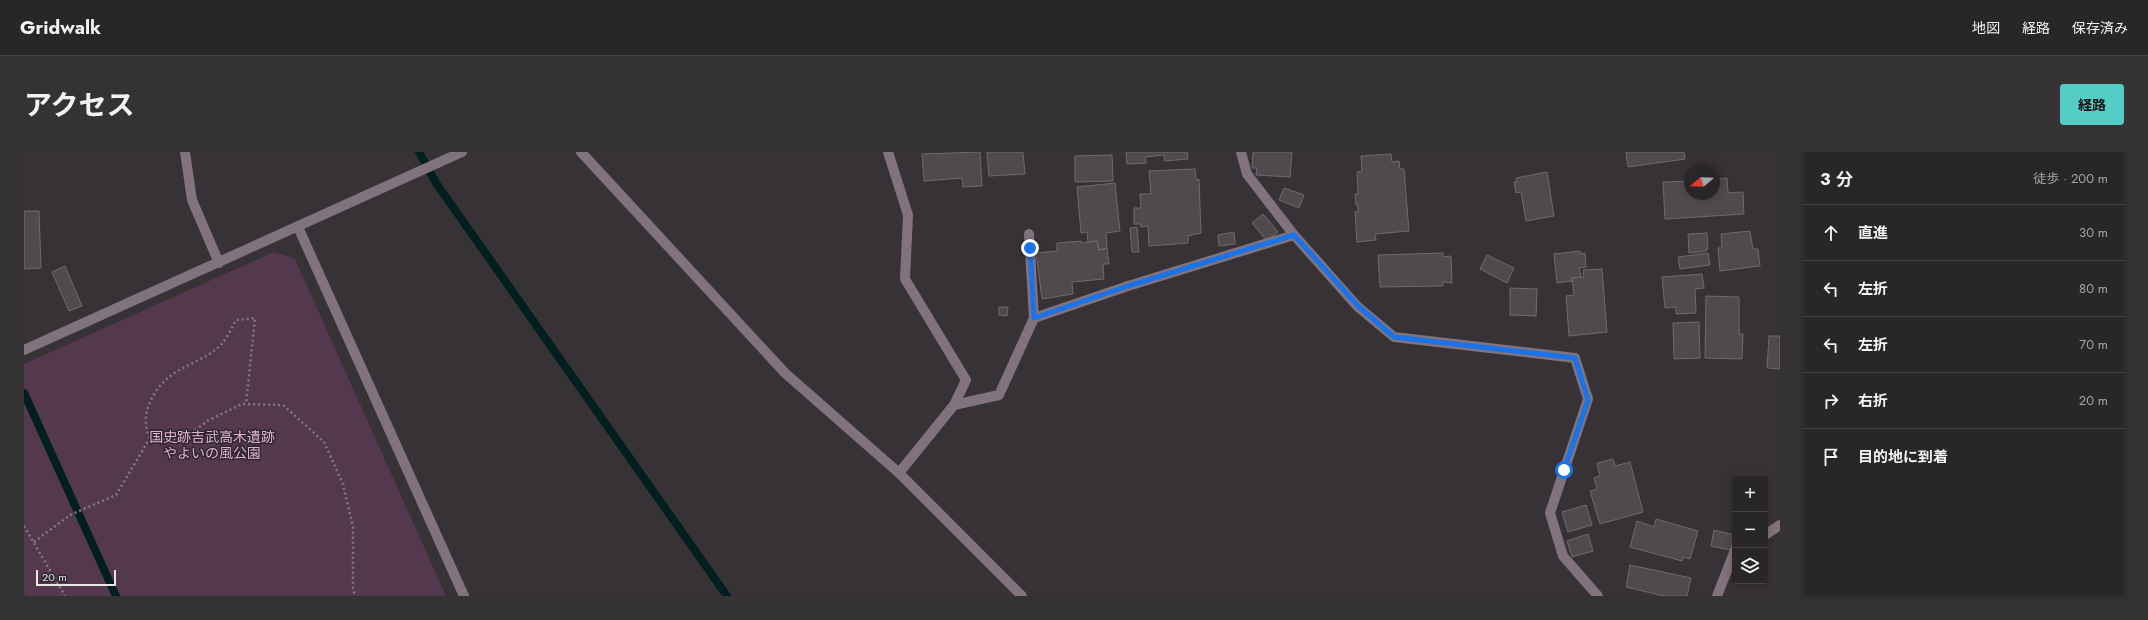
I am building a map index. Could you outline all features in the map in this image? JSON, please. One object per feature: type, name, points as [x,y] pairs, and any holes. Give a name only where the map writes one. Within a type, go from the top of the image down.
[{"type":"street","points":[[185,152],[192,200],[219,263]]},
{"type":"street","points":[[24,350],[298,228],[415,172],[462,152]]},
{"type":"street","points":[[581,152],[785,373],[899,473],[1022,596]]},
{"type":"street","points":[[888,152],[908,215],[905,279],[966,380],[954,405],[899,473]]},
{"type":"street","points":[[1241,152],[1247,174],[1294,235],[1358,306],[1394,337],[1575,358],[1588,400],[1550,513],[1563,556],[1598,596]]},
{"type":"street","points":[[298,228],[464,596]]},
{"type":"street","points":[[954,405],[999,394],[1034,318],[1029,234]]},
{"type":"street","points":[[1034,318],[1128,286],[1294,235]]},
{"type":"street","points":[[1768,533],[1780,525]]},
{"type":"street","points":[[1717,596],[1732,558]]},
{"type":"path","points":[[150,438],[146,429],[146,414],[153,396],[168,378],[216,350],[226,338],[236,320],[255,318],[246,404]]},
{"type":"path","points":[[150,438],[182,440],[209,420],[246,404],[283,405],[324,442],[342,484],[353,527],[353,588],[355,596]]},
{"type":"path","points":[[34,542],[70,515],[84,511],[116,496],[150,438]]},
{"type":"path","points":[[24,526],[65,596]]},
{"type":"green space","name":"国史跡吉武高木遺跡 やよいの風公園","points":[[274,252],[295,259],[446,596],[24,596],[24,364]]},
{"type":"building","points":[[980,152],[982,186],[963,187],[962,178],[924,181],[922,154]]},
{"type":"building","points":[[987,152],[1023,152],[1025,174],[989,176]]},
{"type":"building","points":[[1126,152],[1187,152],[1188,159],[1165,161],[1164,155],[1145,157],[1146,163],[1127,164]]},
{"type":"building","points":[[1253,152],[1292,152],[1290,177],[1256,175],[1257,168],[1252,168]]},
{"type":"building","points":[[1626,152],[1684,152],[1685,159],[1628,167]]},
{"type":"building","points":[[1391,154],[1392,162],[1399,161],[1400,169],[1404,169],[1409,231],[1375,234],[1376,240],[1357,242],[1355,212],[1358,212],[1358,205],[1356,205],[1355,194],[1358,194],[1357,172],[1362,171],[1361,156]]},
{"type":"building","points":[[1112,155],[1113,181],[1075,182],[1075,156]]},
{"type":"building","points":[[1195,169],[1196,180],[1199,179],[1201,233],[1188,236],[1188,243],[1149,246],[1148,226],[1141,227],[1141,224],[1134,224],[1134,208],[1141,208],[1140,194],[1151,194],[1149,171]]},
{"type":"building","points":[[1547,172],[1554,216],[1526,221],[1521,192],[1516,193],[1514,182],[1517,182],[1516,178]]},
{"type":"building","points":[[1727,178],[1728,193],[1743,192],[1744,214],[1665,219],[1663,182],[1684,181],[1684,200],[1720,200],[1720,179]]},
{"type":"building","points":[[1115,183],[1120,231],[1106,233],[1107,248],[1099,250],[1097,241],[1088,242],[1087,232],[1081,233],[1077,187]]},
{"type":"building","points":[[1284,188],[1304,195],[1299,208],[1279,200]]},
{"type":"building","points":[[24,211],[39,211],[41,268],[24,269]]},
{"type":"building","points":[[1263,214],[1278,232],[1267,241],[1252,223]]},
{"type":"building","points":[[1137,227],[1139,252],[1132,252],[1130,228]]},
{"type":"building","points":[[1750,231],[1753,249],[1758,249],[1760,266],[1720,271],[1718,248],[1722,248],[1721,234]]},
{"type":"building","points":[[1234,232],[1235,244],[1219,246],[1218,235]]},
{"type":"building","points":[[1707,233],[1708,249],[1706,249],[1706,251],[1689,253],[1688,234]]},
{"type":"building","points":[[1081,241],[1082,243],[1097,241],[1099,250],[1107,248],[1109,264],[1103,264],[1104,279],[1072,282],[1073,294],[1042,299],[1036,253],[1057,251],[1057,243]]},
{"type":"building","points":[[1580,251],[1580,254],[1585,253],[1586,267],[1579,268],[1581,277],[1572,278],[1572,281],[1557,283],[1554,254]]},
{"type":"building","points":[[1443,253],[1443,257],[1451,256],[1452,283],[1443,282],[1443,286],[1380,287],[1378,255]]},
{"type":"building","points":[[1708,253],[1710,265],[1680,269],[1678,257]]},
{"type":"building","points":[[1487,255],[1514,268],[1507,283],[1480,269]]},
{"type":"building","points":[[65,266],[82,306],[69,311],[52,272]]},
{"type":"building","points":[[1602,269],[1607,332],[1569,336],[1566,296],[1574,295],[1572,278],[1584,277],[1583,270]]},
{"type":"building","points":[[1702,274],[1704,288],[1695,289],[1696,313],[1676,314],[1676,307],[1665,308],[1662,277]]},
{"type":"building","points":[[1510,288],[1537,289],[1536,316],[1510,315]]},
{"type":"building","points":[[1706,296],[1739,297],[1739,334],[1743,334],[1742,359],[1705,358]]},
{"type":"building","points":[[999,307],[1008,307],[1007,316],[999,315]]},
{"type":"building","points":[[1699,322],[1700,358],[1674,359],[1673,323]]},
{"type":"building","points":[[1769,336],[1780,336],[1780,369],[1767,368]]},
{"type":"building","points":[[1613,459],[1615,466],[1630,462],[1643,512],[1600,524],[1590,491],[1597,489],[1594,478],[1600,476],[1597,463]]},
{"type":"building","points":[[1586,505],[1592,525],[1568,532],[1562,512]]},
{"type":"building","points":[[1656,519],[1698,531],[1690,559],[1683,557],[1682,561],[1630,547],[1637,521],[1654,527]]},
{"type":"building","points":[[1714,530],[1732,534],[1731,550],[1711,546]]},
{"type":"building","points":[[1588,534],[1593,551],[1572,557],[1567,541]]},
{"type":"building","points":[[1630,565],[1691,578],[1687,596],[1664,596],[1626,587]]},
{"type":"waterway","points":[[419,152],[436,183],[727,596]]},
{"type":"waterway","points":[[24,393],[116,596]]},
{"type":"route","points":[[1030,248],[1034,318],[1128,286],[1294,235],[1358,306],[1394,337],[1575,358],[1588,400],[1564,470]]}]
